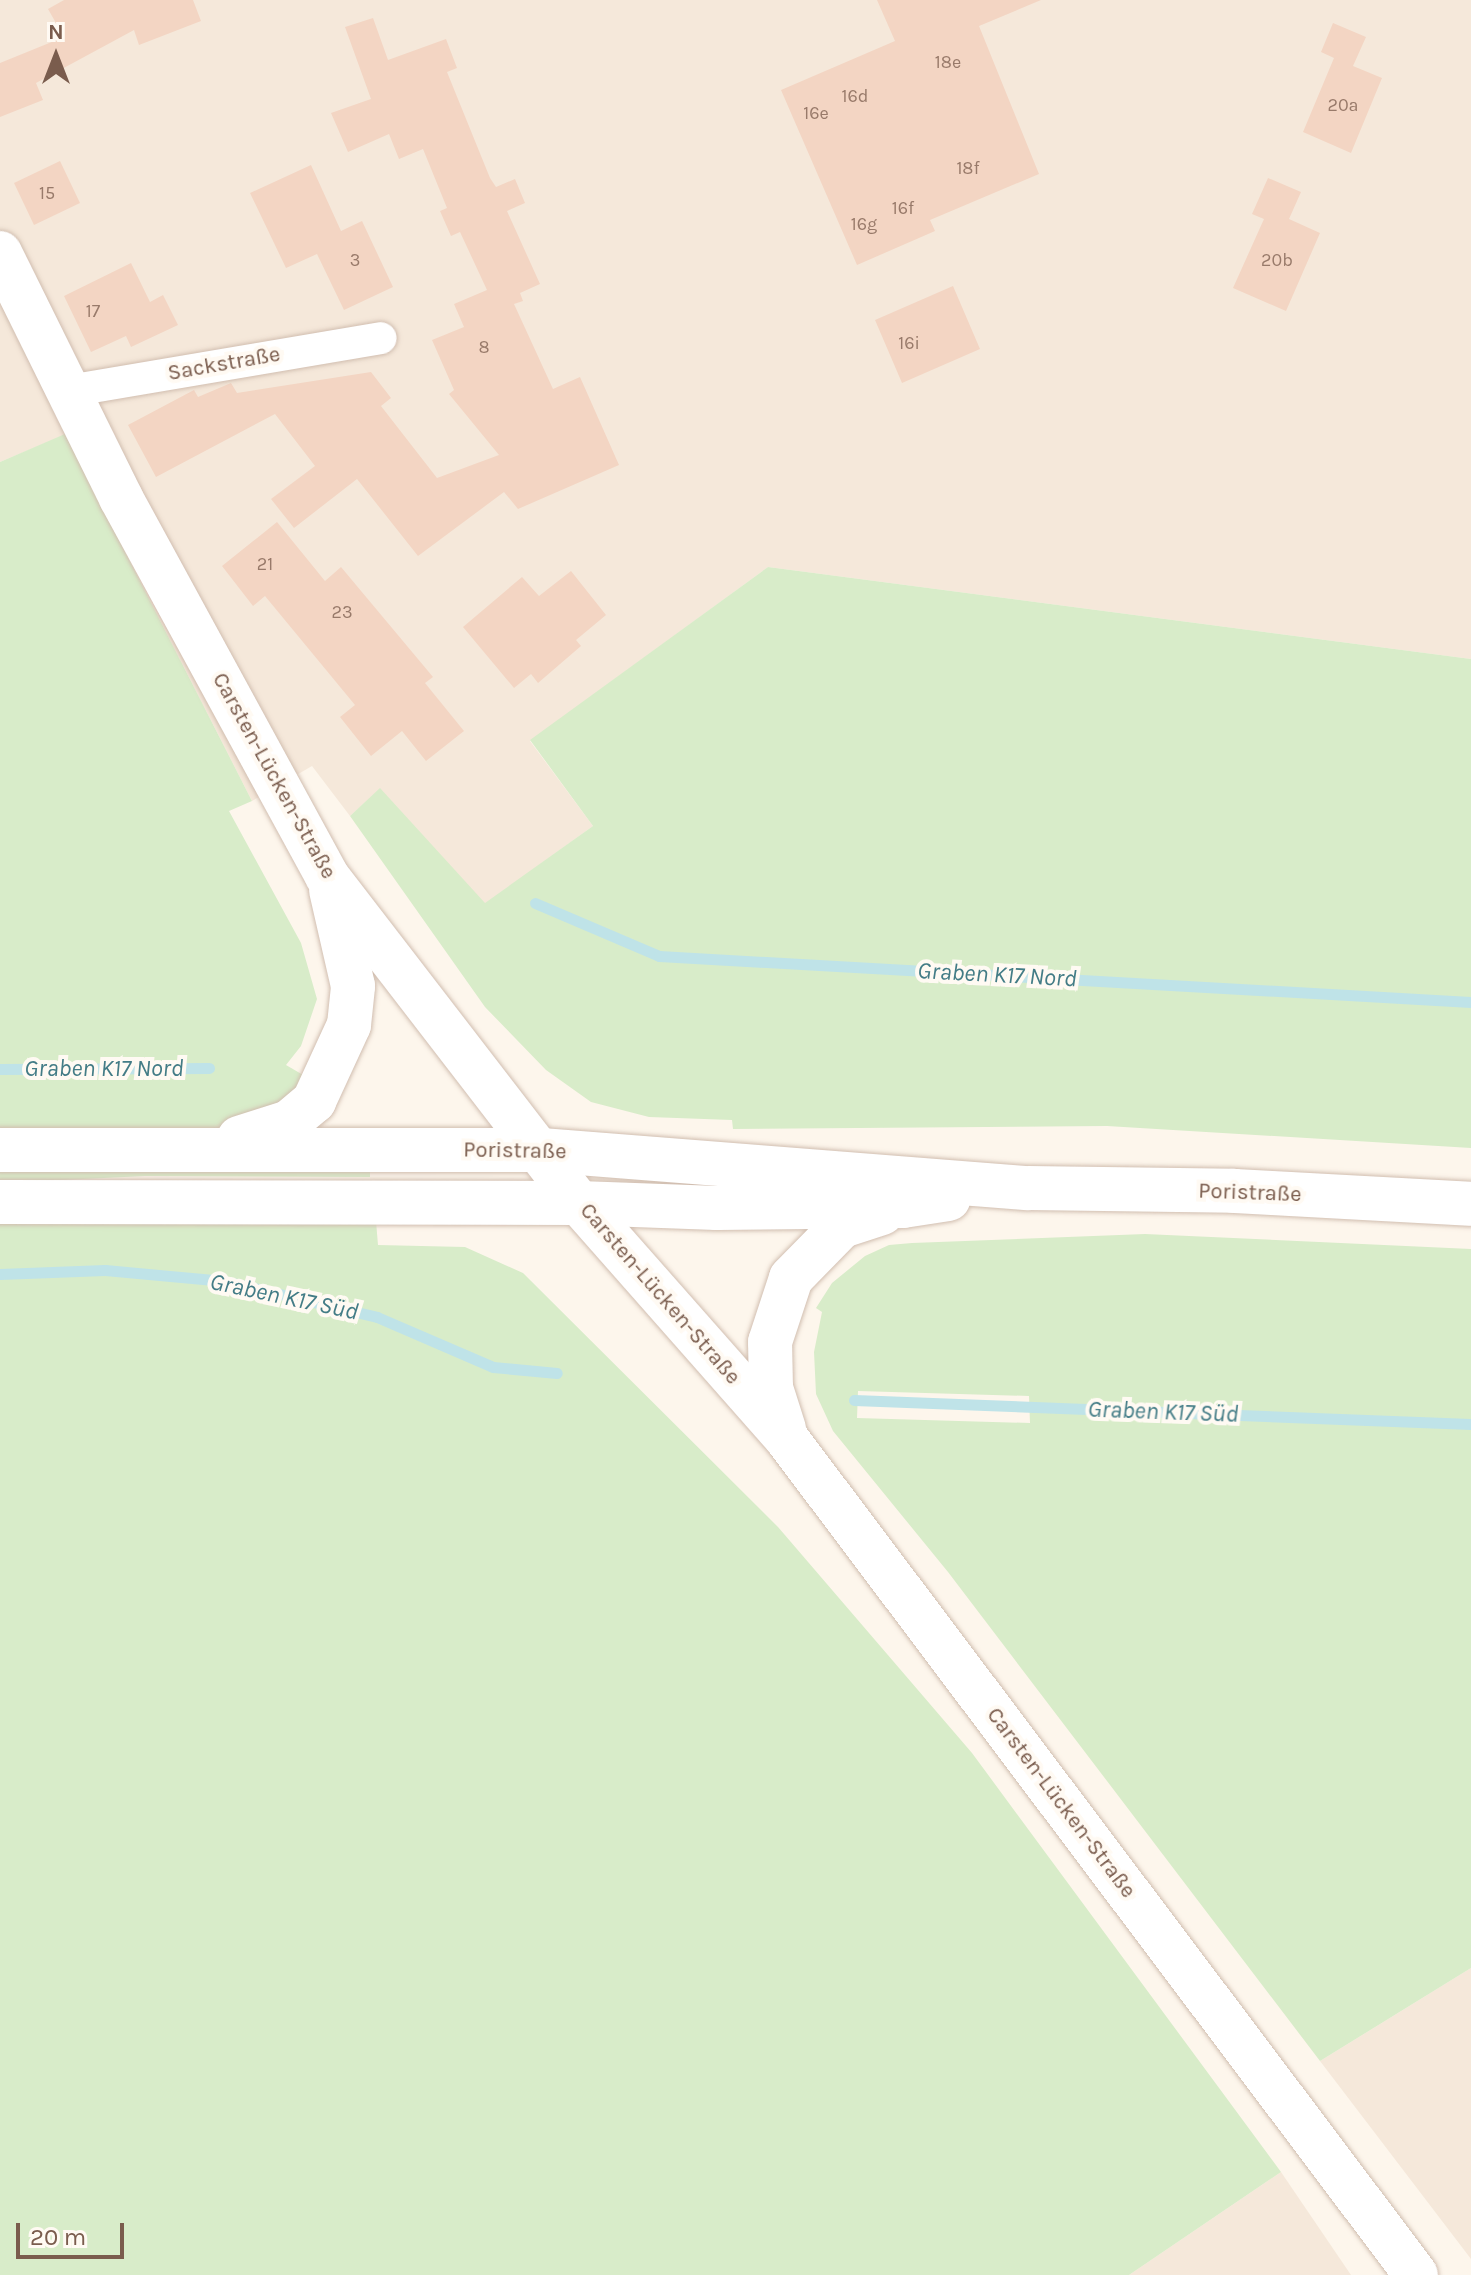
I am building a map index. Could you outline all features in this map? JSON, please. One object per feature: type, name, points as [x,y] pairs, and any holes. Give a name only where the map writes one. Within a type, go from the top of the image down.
[{"type":"main road","name":"Carsten-Lücken-Straße","points":[[0,253],[68,391],[327,876],[579,1203],[787,1439],[1416,2275]]},
{"type":"main road","points":[[201,1150],[289,1122],[314,1101],[329,1075],[349,1025],[353,986],[327,876]]},
{"type":"main road","name":"Poristraße","points":[[0,1150],[541,1150],[1029,1188],[1234,1191],[1471,1204]]},
{"type":"main road","name":"Poristraße","points":[[0,1202],[579,1203],[717,1208],[903,1206],[1029,1188]]},
{"type":"main road","points":[[787,1439],[771,1388],[770,1342],[791,1278],[842,1226],[903,1206]]},
{"type":"street","name":"Sackstraße","points":[[68,391],[381,338]]},
{"type":"shaded area","points":[[0,0],[1471,0],[1471,659],[768,567],[530,741],[593,826],[485,904],[380,789],[350,816],[312,766],[252,801],[65,435],[0,462]]},
{"type":"shaded area","points":[[1471,1968],[1471,2259],[1320,2061]]},
{"type":"shaded area","points":[[1281,2172],[1351,2275],[1129,2275]]},
{"type":"green space","points":[[65,434],[252,801],[229,811],[301,943],[317,999],[301,1046],[286,1065],[310,1079],[263,1117],[204,1135],[0,1135],[0,462]]},
{"type":"green space","points":[[768,567],[1471,659],[1471,1148],[1107,1126],[733,1129],[732,1120],[649,1117],[591,1102],[546,1070],[485,1007],[350,816],[380,788],[485,903],[593,826],[530,740]]},
{"type":"green space","points":[[370,1168],[370,1177],[145,1176],[0,1183],[0,1171]]},
{"type":"green space","points":[[376,1221],[378,1245],[465,1247],[523,1273],[778,1527],[972,1753],[1281,2172],[1129,2275],[0,2275],[0,1222]]},
{"type":"green space","points":[[1145,1234],[1471,1249],[1471,1968],[1320,2061],[948,1572],[833,1431],[816,1394],[814,1352],[822,1312],[816,1308],[832,1283],[865,1256],[889,1245]],"holes":[[[858,1391],[1029,1396],[1030,1423],[857,1418]]]},
{"type":"building","points":[[64,0],[193,0],[201,21],[139,45],[134,30],[36,83],[43,100],[0,117],[0,63],[64,37],[48,9]]},
{"type":"building","points":[[877,0],[1041,0],[979,26],[1039,174],[930,220],[935,231],[857,265],[781,90],[895,41]]},
{"type":"building","points":[[373,18],[388,60],[446,39],[457,68],[447,72],[490,178],[496,187],[515,179],[525,203],[507,211],[540,284],[520,293],[523,301],[514,304],[553,389],[580,377],[619,465],[518,509],[504,492],[418,556],[357,479],[294,528],[271,499],[315,466],[275,414],[156,477],[128,425],[194,390],[198,397],[231,383],[237,393],[371,372],[391,398],[381,406],[437,478],[499,455],[449,394],[454,390],[432,340],[464,327],[454,304],[487,290],[460,232],[451,236],[440,211],[447,208],[423,149],[399,159],[389,134],[348,152],[331,113],[371,99],[345,27]]},
{"type":"building","points":[[1333,23],[1366,37],[1353,66],[1382,78],[1351,153],[1303,132],[1334,58],[1321,52]]},
{"type":"building","points":[[60,161],[80,203],[34,225],[14,183]]},
{"type":"building","points":[[311,165],[341,231],[362,221],[393,287],[344,310],[317,254],[286,268],[250,193]]},
{"type":"building","points":[[1268,178],[1301,192],[1289,219],[1320,233],[1286,311],[1233,288],[1264,219],[1252,214]]},
{"type":"building","points":[[131,263],[150,302],[163,295],[178,325],[131,347],[126,336],[91,352],[64,296]]},
{"type":"building","points":[[953,286],[980,349],[902,383],[875,320]]},
{"type":"building","points":[[277,522],[325,581],[341,567],[433,677],[425,683],[464,731],[426,761],[402,731],[371,756],[340,717],[355,705],[265,596],[253,606],[222,566]]},
{"type":"building","points":[[571,571],[606,615],[576,640],[581,646],[538,683],[531,674],[514,688],[463,627],[522,577],[539,596]]},
{"type":"waterway","name":"Graben K17 Nord","points":[[535,903],[659,956],[1471,1002]]},
{"type":"waterway","name":"Graben K17 Nord","points":[[0,1069],[209,1068]]},
{"type":"waterway","name":"Graben K17 Süd","points":[[0,1274],[105,1270],[224,1281],[377,1317],[493,1367],[557,1373]]},
{"type":"waterway","name":"Graben K17 Süd","points":[[854,1400],[1471,1424]]}]
